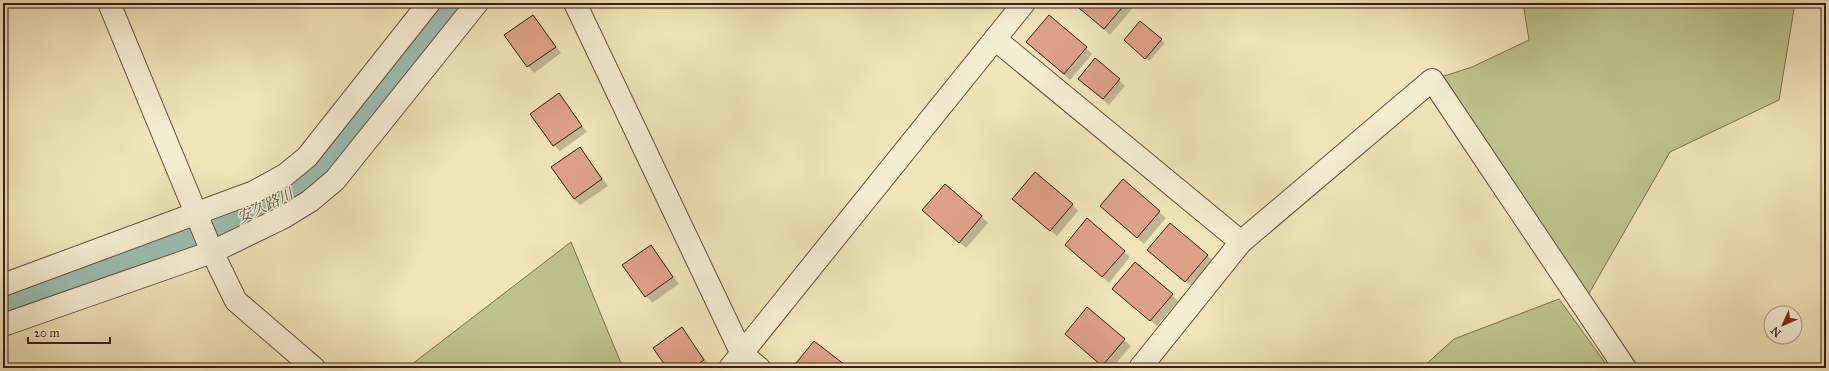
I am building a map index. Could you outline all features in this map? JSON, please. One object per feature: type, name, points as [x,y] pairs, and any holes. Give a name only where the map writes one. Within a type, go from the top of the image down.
[{"type":"street","points":[[109,3],[212,252],[236,301],[314,368]]},
{"type":"street","points":[[3,285],[254,192],[285,175],[306,157],[429,3]]},
{"type":"street","points":[[3,325],[212,252],[284,217],[310,201],[335,180],[477,3]]},
{"type":"street","points":[[575,3],[736,361],[759,368]]},
{"type":"street","points":[[736,361],[1024,3]]},
{"type":"street","points":[[995,39],[1241,242]]},
{"type":"street","points":[[1140,368],[1241,242],[1432,80],[1625,368]]},
{"type":"green space","points":[[1523,3],[1795,3],[1779,100],[1670,152],[1583,304],[1432,80],[1472,67],[1529,40]]},
{"type":"green space","points":[[571,242],[623,368],[407,368]]},
{"type":"green space","points":[[1559,299],[1609,368],[1422,368],[1454,339]]},
{"type":"building","points":[[1073,3],[1126,3],[1104,29]]},
{"type":"building","points":[[533,15],[556,47],[527,67],[504,35]]},
{"type":"building","points":[[1049,15],[1087,47],[1064,74],[1026,42]]},
{"type":"building","points":[[1140,21],[1162,39],[1145,59],[1124,40]]},
{"type":"building","points":[[1095,58],[1120,79],[1103,99],[1078,79]]},
{"type":"building","points":[[559,93],[582,126],[553,146],[530,114]]},
{"type":"building","points":[[580,147],[602,179],[574,199],[551,167]]},
{"type":"building","points":[[1035,172],[1073,204],[1050,231],[1012,199]]},
{"type":"building","points":[[1123,179],[1160,211],[1137,238],[1100,206]]},
{"type":"building","points":[[945,184],[982,216],[959,243],[922,210]]},
{"type":"building","points":[[1087,218],[1125,251],[1102,277],[1065,245]]},
{"type":"building","points":[[1170,223],[1208,255],[1185,282],[1147,250]]},
{"type":"building","points":[[651,245],[673,277],[645,297],[622,265]]},
{"type":"building","points":[[1135,262],[1173,294],[1150,321],[1112,289]]},
{"type":"building","points":[[1087,307],[1125,339],[1102,366],[1065,334]]},
{"type":"building","points":[[682,327],[704,360],[692,368],[667,368],[653,348]]},
{"type":"building","points":[[814,341],[845,365],[842,368],[792,368]]},
{"type":"waterway","name":"安久路川","points":[[3,306],[251,215],[293,195],[321,169],[455,3]]}]
